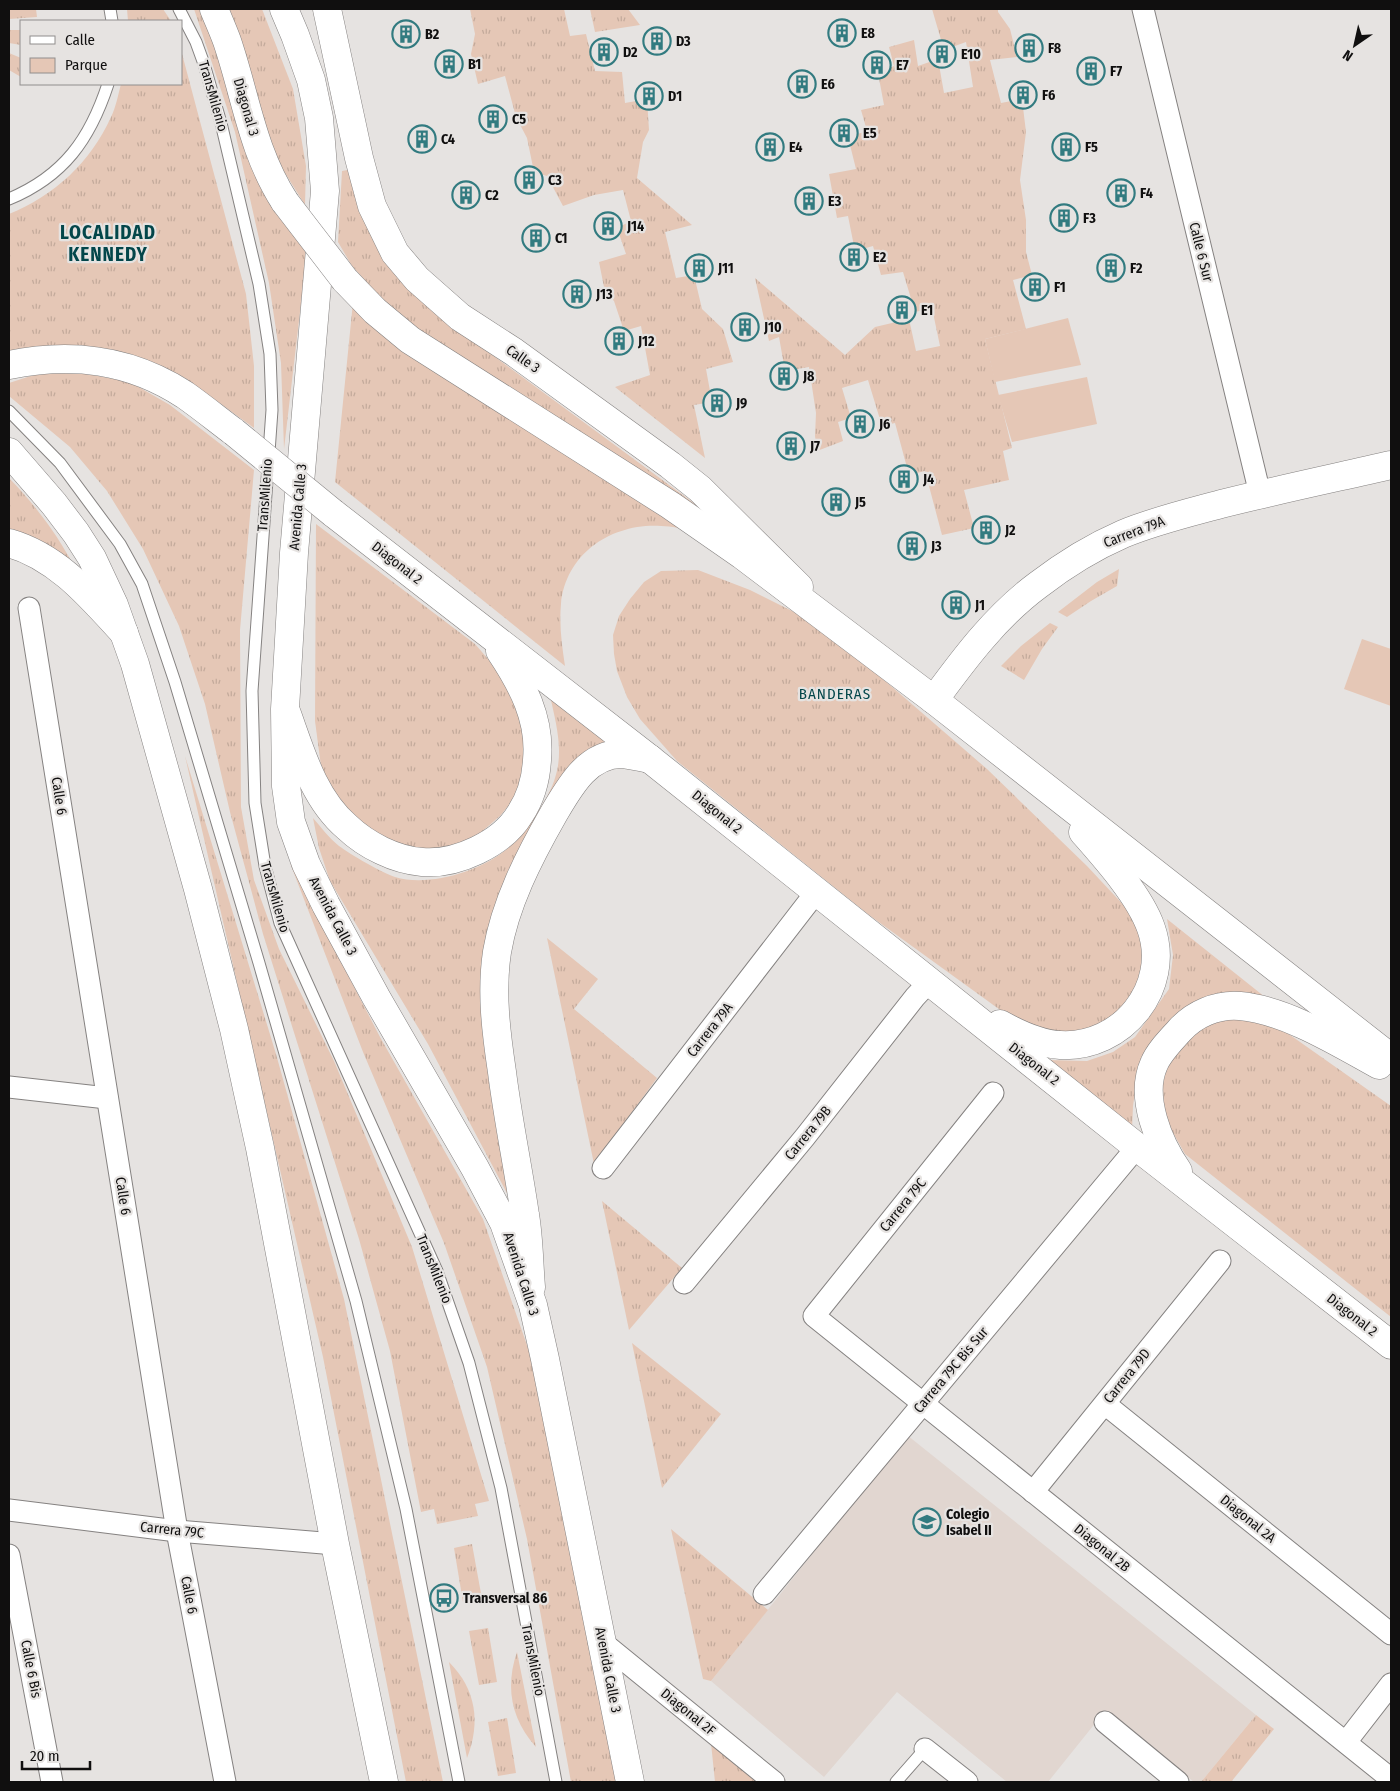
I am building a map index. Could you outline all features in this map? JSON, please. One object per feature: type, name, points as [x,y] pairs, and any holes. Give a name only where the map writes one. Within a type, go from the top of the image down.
[{"type":"main road","name":"Diagonal 3","points":[[214,9],[227,41],[253,134],[264,165],[285,202],[345,280],[375,311],[410,340],[670,505],[742,555],[844,632]]},
{"type":"main road","name":"Avenida Calle 3","points":[[284,9],[313,89],[319,118],[325,191],[294,553],[285,709],[286,786],[291,822],[306,864],[376,996],[475,1168],[504,1223],[532,1305],[545,1359],[630,1782]]},
{"type":"main road","name":"Calle 3","points":[[327,9],[372,206],[382,230],[395,253],[417,279],[460,317],[514,352],[670,465],[700,489],[844,632]]},
{"type":"main road","name":"Diagonal 2","points":[[9,365],[37,359],[76,358],[102,361],[128,368],[158,380],[185,396],[234,432],[332,513],[650,759],[1137,1147],[1391,1346]]},
{"type":"main road","points":[[9,452],[48,496],[76,533],[103,580],[135,664],[234,1029],[260,1148],[335,1544],[384,1782]]},
{"type":"main road","name":"Carrera 79A","points":[[934,700],[1001,618],[1037,585],[1089,551],[1124,534],[1175,517],[1260,494],[1391,465]]},
{"type":"main road","points":[[9,543],[38,556],[58,568],[93,599],[125,634]]},
{"type":"main road","points":[[844,632],[934,700],[1391,1058]]},
{"type":"main road","points":[[285,709],[312,780],[327,805],[346,827],[364,841],[396,856],[421,862],[440,862],[466,855],[490,844],[519,816],[528,799],[537,760],[536,736],[528,700],[516,675],[490,635]]},
{"type":"main road","points":[[532,1305],[526,1217],[507,1108],[496,1029],[494,986],[498,951],[505,919],[516,889],[544,830],[566,792],[580,773],[597,760],[611,756],[623,754],[650,759]]},
{"type":"main road","points":[[940,989],[1033,1040],[1061,1045],[1089,1042],[1123,1026],[1134,1014],[1152,984],[1156,955],[1151,927],[1142,911],[1124,882],[1100,852],[1038,782]]},
{"type":"main road","points":[[1188,1187],[1159,1138],[1151,1112],[1149,1084],[1153,1065],[1167,1044],[1182,1027],[1195,1017],[1214,1008],[1239,1006],[1269,1012],[1311,1028],[1391,1072]]},
{"type":"street","name":"Calle 6 Sur","points":[[1143,9],[1260,494]]},
{"type":"street","name":"Calle 6","points":[[28,608],[177,1531],[225,1782]]},
{"type":"street","name":"Carrera 79A","points":[[603,1168],[817,892]]},
{"type":"street","name":"Carrera 79B","points":[[684,1283],[805,1137],[915,997],[940,989]]},
{"type":"street","points":[[9,1087],[107,1098]]},
{"type":"street","name":"Carrera 79C","points":[[814,1316],[993,1093]]},
{"type":"street","name":"Carrera 79C Bis Sur","points":[[764,1594],[1137,1147]]},
{"type":"street","name":"Carrera 79D","points":[[1033,1492],[1220,1261]]},
{"type":"street","name":"Diagonal 2B","points":[[814,1316],[1391,1778]]},
{"type":"street","name":"Diagonal 2A","points":[[1104,1404],[1391,1634]]},
{"type":"street","name":"Carrera 79C","points":[[9,1510],[177,1531],[335,1544]]},
{"type":"street","name":"Calle 6 Bis","points":[[9,1555],[52,1782]]},
{"type":"street","name":"Diagonal 2F","points":[[602,1642],[774,1782]]},
{"type":"street","points":[[1346,1742],[1391,1684]]},
{"type":"street","points":[[1106,1722],[1178,1782]]},
{"type":"street","points":[[925,1749],[967,1782]]},
{"type":"lane","name":"TransMilenio","points":[[179,9],[196,42],[221,123],[259,284],[270,354],[272,410],[252,691],[255,803],[265,866],[280,922],[437,1271],[469,1363],[501,1488],[556,1782]]},
{"type":"lane","points":[[9,199],[37,184],[63,164],[76,151],[88,132],[102,103],[108,85]]},
{"type":"lane","points":[[9,411],[60,463],[120,544],[142,584],[175,682],[259,963],[356,1301],[406,1509],[459,1782]]},
{"type":"lane","points":[[896,1782],[925,1749]]},
{"type":"shaded area","name":"Colegio Isabel II","points":[[907,1435],[1256,1715],[1201,1782],[1194,1782],[1105,1711],[1048,1782],[1007,1782],[897,1692],[824,1777],[711,1681]]},
{"type":"green space","points":[[9,9],[36,9],[37,17],[9,19]]},
{"type":"green space","points":[[127,9],[163,9],[170,20],[128,20]]},
{"type":"green space","points":[[194,9],[202,9],[307,252],[284,449],[281,363],[269,283],[235,132]]},
{"type":"green space","points":[[225,9],[262,9],[293,89],[306,166],[305,205],[275,157]]},
{"type":"green space","points":[[470,9],[564,9],[570,36],[586,34],[595,71],[622,72],[625,103],[647,99],[649,130],[643,142],[637,178],[692,225],[665,232],[676,278],[694,275],[702,309],[723,329],[733,362],[706,369],[712,402],[694,405],[705,458],[615,387],[650,375],[641,326],[624,331],[614,301],[605,292],[599,262],[626,254],[617,228],[631,221],[623,190],[594,195],[563,206],[547,176],[534,172],[527,138],[516,117],[505,76],[478,84],[471,54],[475,34]]},
{"type":"green space","points":[[590,9],[628,9],[640,25],[595,32]]},
{"type":"green space","points":[[932,9],[998,9],[998,12],[1010,29],[1017,57],[990,60],[1001,103],[1022,99],[1026,132],[1020,180],[1026,220],[1026,252],[1032,275],[1013,280],[1026,329],[985,339],[1012,448],[1003,451],[1009,480],[964,490],[974,528],[942,535],[925,471],[909,475],[895,423],[882,426],[868,380],[842,388],[851,418],[838,422],[843,441],[817,451],[815,436],[816,413],[809,367],[785,371],[779,337],[769,341],[755,278],[845,355],[875,327],[909,319],[916,351],[940,346],[932,308],[915,312],[903,272],[881,275],[873,246],[855,251],[848,216],[837,218],[829,174],[856,169],[848,137],[867,131],[861,110],[884,105],[878,73],[894,66],[889,47],[914,40],[918,66],[938,59],[944,93],[973,87],[966,42],[944,50]]},
{"type":"green space","points":[[9,30],[20,30],[20,45],[9,43]]},
{"type":"green space","points":[[9,53],[20,58],[20,76],[9,70]]},
{"type":"green space","points":[[182,54],[246,294],[254,366],[254,428],[185,378],[155,363],[84,346],[19,350],[9,353],[9,214],[41,198],[82,163],[103,133],[116,105],[121,85],[182,85]]},
{"type":"green space","points":[[353,169],[363,215],[376,245],[390,265],[453,326],[710,515],[418,332],[389,307],[352,266],[338,242],[342,171]]},
{"type":"green space","points":[[353,302],[692,530],[669,526],[643,526],[625,530],[609,536],[594,545],[582,556],[572,570],[565,586],[561,604],[561,628],[565,666],[335,482]]},
{"type":"green space","points":[[1068,318],[1081,365],[995,382],[985,339]]},
{"type":"green space","points":[[40,373],[87,374],[130,382],[170,405],[254,470],[240,630],[241,807],[254,880],[279,949],[334,1061],[412,1247],[489,1501],[475,1504],[478,1516],[437,1524],[434,1509],[421,1512],[390,1351],[359,1239],[263,934],[230,812],[205,704],[179,626],[143,549],[107,491],[70,447],[9,396],[9,383]]},
{"type":"green space","points":[[1087,377],[1097,424],[1012,442],[998,395]]},
{"type":"green space","points":[[9,478],[46,521],[76,570],[9,530]]},
{"type":"green space","points":[[316,524],[475,644],[502,675],[519,700],[530,751],[517,795],[500,816],[479,834],[450,847],[422,850],[394,845],[365,830],[323,781],[315,721]]},
{"type":"green space","points":[[1119,569],[1117,586],[1067,617],[1058,612],[1097,582]]},
{"type":"green space","points":[[698,570],[750,590],[802,616],[869,667],[987,769],[1087,866],[1130,912],[1144,933],[1143,970],[1132,993],[1117,1013],[1094,1028],[1071,1035],[1043,1034],[1003,1012],[869,915],[677,761],[640,719],[627,697],[617,671],[613,635],[619,616],[644,582],[661,571]]},
{"type":"green space","points":[[1050,623],[1058,627],[1042,649],[1024,680],[1001,666],[1021,646]]},
{"type":"green space","points":[[1362,639],[1391,649],[1391,706],[1344,689]]},
{"type":"green space","points":[[550,696],[607,741],[573,765],[514,861],[492,914],[483,957],[482,1002],[487,1065],[509,1197],[428,1044],[330,881],[319,848],[313,818],[339,846],[382,872],[395,877],[408,880],[437,879],[480,866],[503,852],[518,838],[534,818],[552,787],[558,768],[559,747],[557,727]]},
{"type":"green space","points":[[185,756],[276,1054],[344,1299],[443,1782],[406,1782],[323,1357]]},
{"type":"green space","points":[[290,863],[380,1037],[483,1219],[536,1371],[617,1782],[571,1782],[527,1539],[487,1367],[444,1243],[363,1052]]},
{"type":"green space","points":[[1167,919],[1270,1001],[1201,999],[1182,1009],[1164,1029],[1137,1078],[1132,1130],[1046,1060],[1087,1061],[1113,1052],[1135,1037],[1169,989],[1173,955]]},
{"type":"green space","points":[[547,938],[598,979],[574,1009],[657,1078],[594,1164]]},
{"type":"green space","points":[[1246,1019],[1283,1030],[1391,1106],[1391,1317],[1185,1154],[1172,1131],[1164,1113],[1163,1084],[1169,1058],[1190,1035],[1218,1020]]},
{"type":"green space","points":[[602,1201],[682,1268],[629,1330]]},
{"type":"green space","points":[[632,1343],[721,1414],[662,1488]]},
{"type":"green space","points":[[671,1529],[768,1610],[711,1681],[703,1679]]},
{"type":"green space","points":[[472,1544],[482,1599],[463,1602],[454,1548]]},
{"type":"green space","points":[[488,1628],[497,1682],[479,1685],[469,1631]]},
{"type":"green space","points":[[517,1652],[536,1747],[521,1725],[513,1702],[511,1678]]},
{"type":"green space","points":[[449,1662],[465,1683],[473,1707],[475,1719],[474,1732],[467,1758]]},
{"type":"green space","points":[[1256,1715],[1274,1729],[1231,1782],[1201,1782]]},
{"type":"green space","points":[[507,1718],[516,1773],[498,1776],[488,1722]]},
{"type":"green space","points":[[711,1743],[757,1782],[715,1782]]},
{"type":"place","name":"E8","points":[[842,33]]},
{"type":"place","name":"B2","points":[[406,34]]},
{"type":"place","name":"D3","points":[[657,41]]},
{"type":"place","name":"F8","points":[[1029,48]]},
{"type":"place","name":"D2","points":[[604,52]]},
{"type":"place","name":"E10","points":[[942,54]]},
{"type":"place","name":"B1","points":[[449,64]]},
{"type":"place","name":"E7","points":[[877,65]]},
{"type":"place","name":"F7","points":[[1091,71]]},
{"type":"place","name":"E6","points":[[802,84]]},
{"type":"place","name":"F6","points":[[1023,95]]},
{"type":"place","name":"D1","points":[[649,96]]},
{"type":"place","name":"C5","points":[[493,119]]},
{"type":"place","name":"E5","points":[[844,133]]},
{"type":"place","name":"C4","points":[[422,139]]},
{"type":"place","name":"E4","points":[[770,147]]},
{"type":"place","name":"F5","points":[[1066,147]]},
{"type":"place","name":"C3","points":[[529,180]]},
{"type":"place","name":"F4","points":[[1121,193]]},
{"type":"place","name":"C2","points":[[466,195]]},
{"type":"place","name":"E3","points":[[809,201]]},
{"type":"place","name":"F3","points":[[1064,218]]},
{"type":"place","name":"J14","points":[[608,226]]},
{"type":"place","name":"C1","points":[[536,238]]},
{"type":"place","name":"E2","points":[[854,257]]},
{"type":"place","name":"J11","points":[[699,268]]},
{"type":"place","name":"F2","points":[[1111,268]]},
{"type":"place","name":"F1","points":[[1035,287]]},
{"type":"place","name":"J13","points":[[577,294]]},
{"type":"place","name":"E1","points":[[902,310]]},
{"type":"place","name":"J10","points":[[745,327]]},
{"type":"place","name":"J12","points":[[619,341]]},
{"type":"place","name":"J8","points":[[784,376]]},
{"type":"place","name":"J9","points":[[717,403]]},
{"type":"place","name":"J6","points":[[860,424]]},
{"type":"place","name":"J7","points":[[791,446]]},
{"type":"place","name":"J4","points":[[904,479]]},
{"type":"place","name":"J5","points":[[836,502]]},
{"type":"place","name":"J2","points":[[986,530]]},
{"type":"place","name":"J3","points":[[912,546]]},
{"type":"place","name":"J1","points":[[956,605]]},
{"type":"place","name":"Colegio Isabel II","points":[[927,1522]]},
{"type":"place","name":"Transversal 86","points":[[444,1598]]},
{"type":"district","name":"LOCALIDAD KENNEDY","points":[[108,243]]},
{"type":"district","name":"BANDERAS","points":[[835,694]]}]
